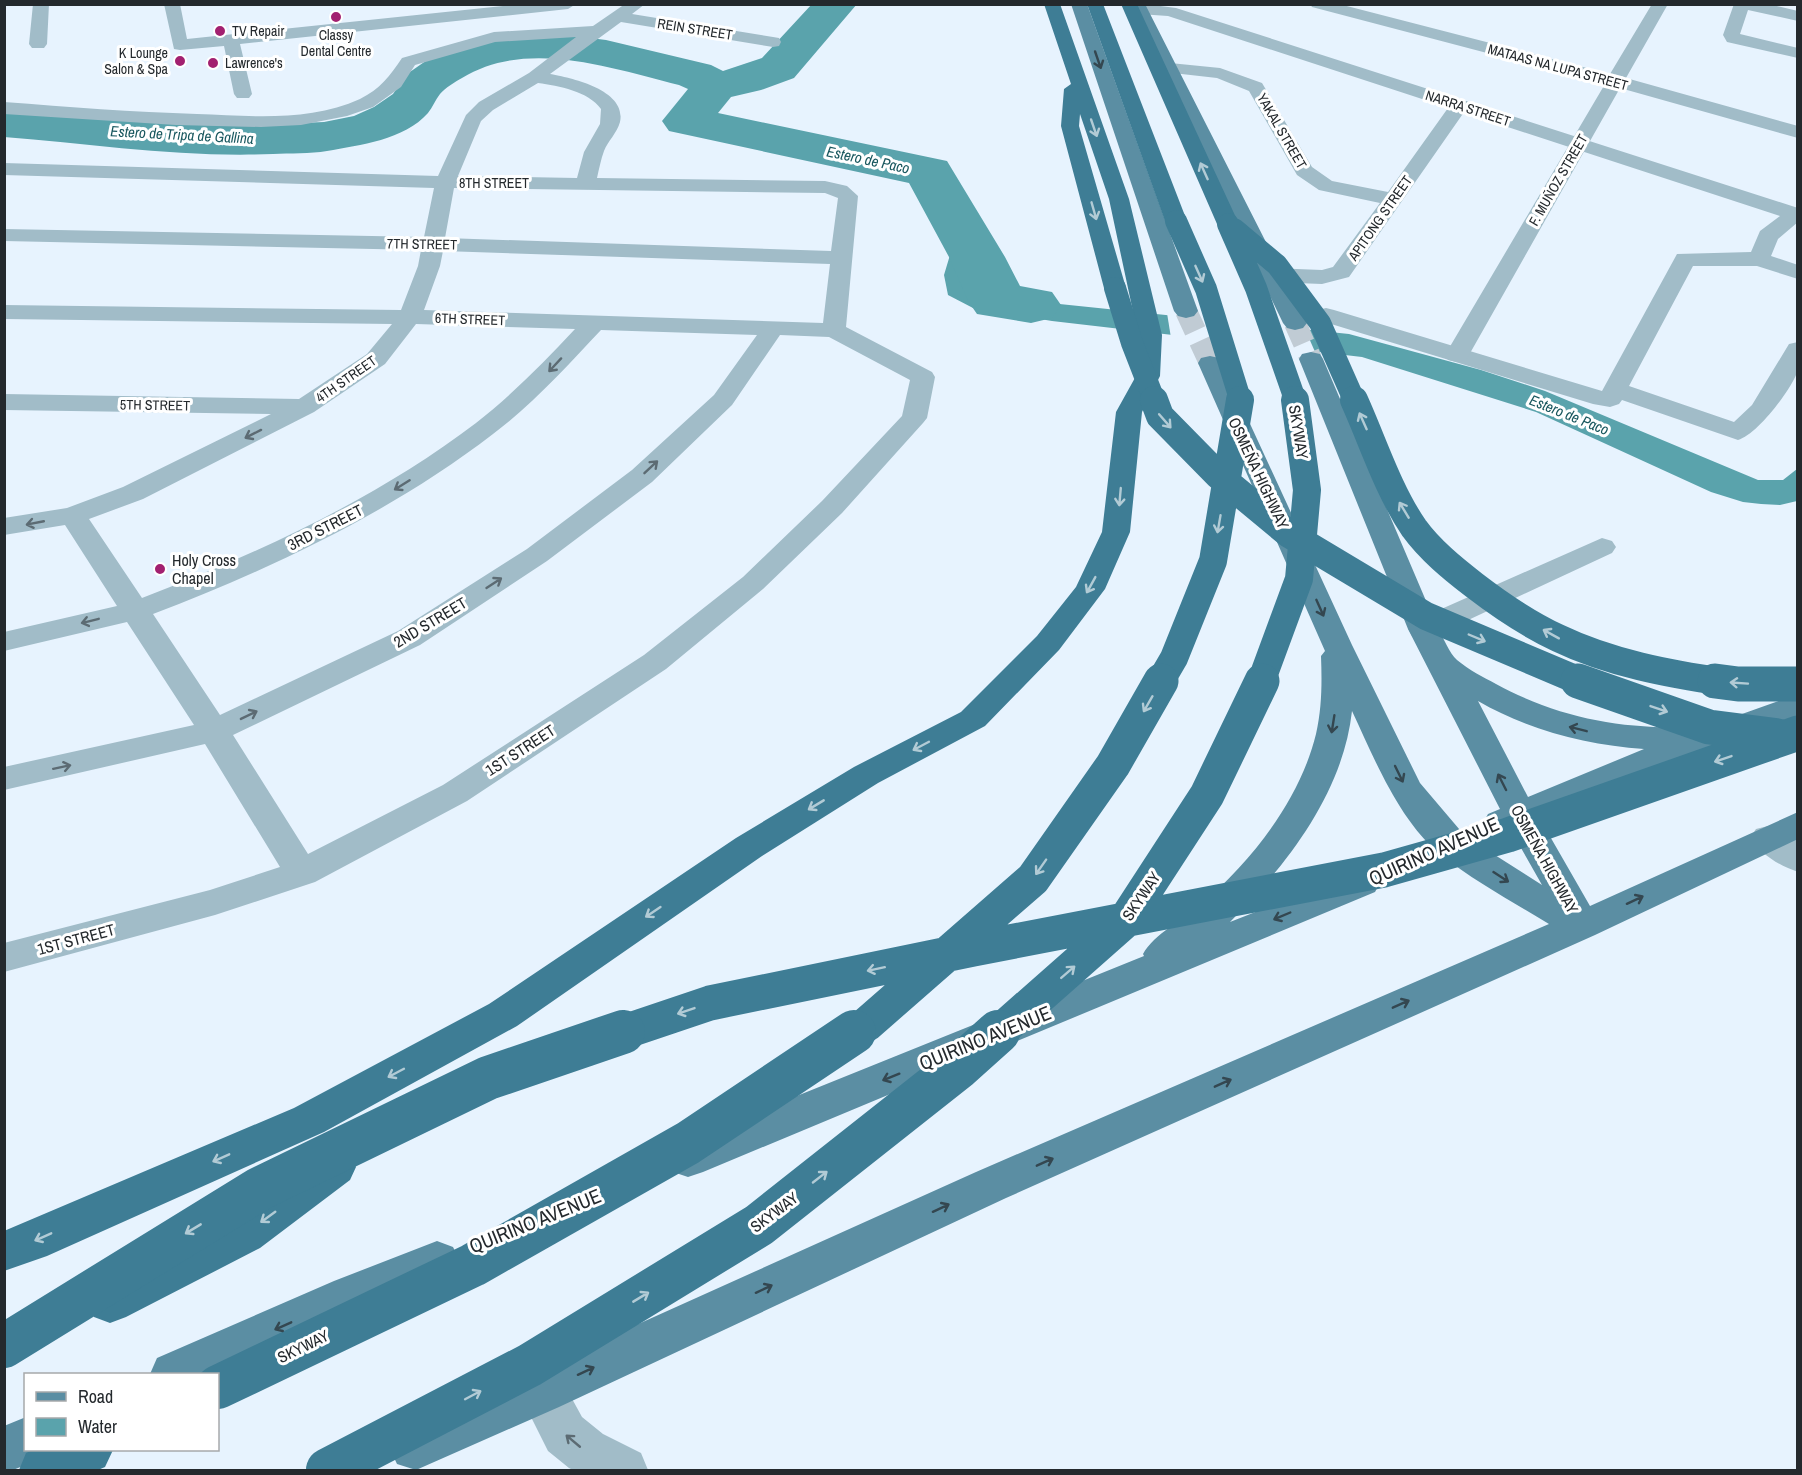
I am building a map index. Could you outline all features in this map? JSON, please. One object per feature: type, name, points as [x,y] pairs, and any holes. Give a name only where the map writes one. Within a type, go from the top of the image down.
[{"type":"highway","points":[[4,1251],[31,1242],[309,1120],[503,1015],[749,846],[866,775],[973,719],[1048,644],[1090,589],[1116,532],[1129,412],[1148,376],[1150,335],[1119,199],[1052,4]]},
{"type":"highway","name":"SKYWAY","points":[[219,1387],[473,1265],[688,1143],[867,1024],[1033,879],[1113,765],[1174,658],[1213,561],[1241,402],[1206,289],[1176,221],[1095,4]]},
{"type":"highway","name":"SKYWAY","points":[[328,1470],[530,1365],[759,1225],[959,1067],[1125,921],[1207,795],[1263,678],[1299,579],[1307,490],[1298,408],[1256,288],[1135,6]]},
{"type":"highway","points":[[1075,73],[1070,126],[1132,343],[1160,416],[1218,475],[1289,534],[1426,616],[1591,686],[1709,727],[1797,739]]},
{"type":"highway","points":[[1228,224],[1277,265],[1320,323],[1398,500],[1416,529],[1448,565],[1503,607],[1550,633],[1615,659],[1670,674],[1738,684],[1797,684]]},
{"type":"highway","points":[[4,1347],[259,1189],[488,1078],[710,1003],[962,951],[1384,870],[1508,835],[1797,733]]},
{"type":"highway","points":[[4,1347],[92,1312],[244,1234],[363,1147],[503,1015]]},
{"type":"highway","points":[[44,1470],[84,1451]]},
{"type":"main road","points":[[1078,4],[1186,311]]},
{"type":"main road","points":[[1135,6],[1170,68],[1295,324]]},
{"type":"main road","name":"OSMEÑA HIGHWAY","points":[[1311,359],[1422,629],[1582,925]]},
{"type":"main road","name":"OSMEÑA HIGHWAY","points":[[1210,363],[1337,645],[1405,787],[1427,818],[1452,845],[1519,889],[1582,925]]},
{"type":"main road","points":[[1306,576],[1399,573]]},
{"type":"main road","points":[[1101,992],[1174,946],[1234,896],[1280,843],[1311,792],[1330,742],[1338,692],[1337,645]]},
{"type":"main road","points":[[1444,666],[1474,687],[1510,706],[1572,728],[1594,733],[1660,740],[1720,735]]},
{"type":"main road","name":"QUIRINO AVENUE","points":[[176,1373],[350,1296],[1101,992],[1452,845],[1624,770],[1797,704]]},
{"type":"main road","points":[[360,1470],[542,1391],[991,1185],[1582,925],[1783,831]]},
{"type":"main road","points":[[4,1450],[24,1442]]},
{"type":"street","points":[[38,44],[41,4]]},
{"type":"street","points":[[172,4],[180,45],[388,25],[447,11],[568,4]]},
{"type":"street","name":"4TH STREET","points":[[4,527],[73,516],[133,493],[305,407],[376,359],[410,317],[435,244],[445,183],[473,119],[486,106],[536,77],[596,31],[637,4]]},
{"type":"street","name":"MATAAS NA LUPA STREET","points":[[1318,4],[1615,81],[1797,132]]},
{"type":"street","name":"F. MUÑOZ STREET","points":[[1457,355],[1660,4]]},
{"type":"street","points":[[1797,16],[1743,4],[1731,35],[1733,38],[1797,53]]},
{"type":"street","name":"NARRA STREET","points":[[1135,6],[1170,11],[1795,214],[1768,236],[1759,259]]},
{"type":"street","name":"REIN STREET","points":[[618,17],[773,42]]},
{"type":"street","points":[[388,25],[408,62]]},
{"type":"street","points":[[4,108],[147,118],[257,122],[307,119],[360,106],[375,98],[397,81],[408,62],[494,37],[596,31]]},
{"type":"street","points":[[231,41],[243,94]]},
{"type":"street","name":"YAKAL STREET","points":[[1170,68],[1220,73],[1256,87],[1304,171],[1326,186],[1393,199]]},
{"type":"street","points":[[536,77],[559,80],[594,93],[608,106],[612,116],[608,129],[595,150],[585,183]]},
{"type":"street","name":"APITONG STREET","points":[[1271,276],[1322,277],[1341,272],[1460,105]]},
{"type":"street","name":"8TH STREET","points":[[4,169],[445,183],[825,187],[840,190],[848,196],[834,330]]},
{"type":"street","name":"7TH STREET","points":[[4,235],[435,244],[840,258]]},
{"type":"street","points":[[1326,315],[1602,399],[1610,399],[1685,259],[1759,259],[1797,272]]},
{"type":"street","name":"6TH STREET","points":[[4,312],[410,317],[834,330],[923,377]]},
{"type":"street","name":"3RD STREET","points":[[4,642],[134,611],[204,584],[312,536],[404,484],[485,428],[546,374],[595,322]]},
{"type":"street","name":"2ND STREET","points":[[4,779],[214,731],[408,638],[537,555],[642,476],[723,400],[774,327]]},
{"type":"street","points":[[1616,390],[1738,432],[1762,409],[1797,349]]},
{"type":"street","name":"1ST STREET","points":[[4,958],[215,902],[302,873],[455,792],[655,662],[753,583],[832,507],[914,418],[923,377]]},
{"type":"street","name":"5TH STREET","points":[[4,402],[305,407]]},
{"type":"street","points":[[73,516],[214,731],[302,873]]},
{"type":"street","points":[[1422,629],[1602,546]]},
{"type":"street","points":[[1783,831],[1797,859]]},
{"type":"street","points":[[542,1391],[565,1434],[586,1451],[623,1470]]},
{"type":"water","points":[[959,225],[987,250],[1004,294],[1012,299],[1349,334],[1481,370],[1545,391],[1758,480],[1783,480],[1797,469],[1797,501],[1780,505],[1761,504],[1743,502],[1711,492],[1536,412],[1362,357],[1052,321],[973,308],[948,295],[944,275]]},
{"type":"pier","points":[[1167,313],[1304,327],[1316,354],[1171,338]]},
{"type":"waterway","name":"Estero de Tripa de Gallina","points":[[4,122],[227,141],[324,137],[368,128],[391,117],[410,104],[423,84],[446,68],[474,54],[503,47],[542,45],[606,53],[695,75],[717,86],[745,80],[778,68],[836,4]]},
{"type":"waterway","name":"Estero de Paco","points":[[712,91],[686,121],[929,172],[977,257],[998,301],[1031,305]]},
{"type":"tunnel","points":[[1186,311],[1210,363]]},
{"type":"tunnel","points":[[1295,323],[1311,359]]},
{"type":"place","name":"Classy Dental Centre","points":[[336,17]]},
{"type":"place","name":"TV Repair","points":[[220,31]]},
{"type":"place","name":"K Lounge Salon & Spa","points":[[180,61]]},
{"type":"place","name":"Lawrence's","points":[[213,63]]},
{"type":"place","name":"Holy Cross Chapel","points":[[160,569]]}]
